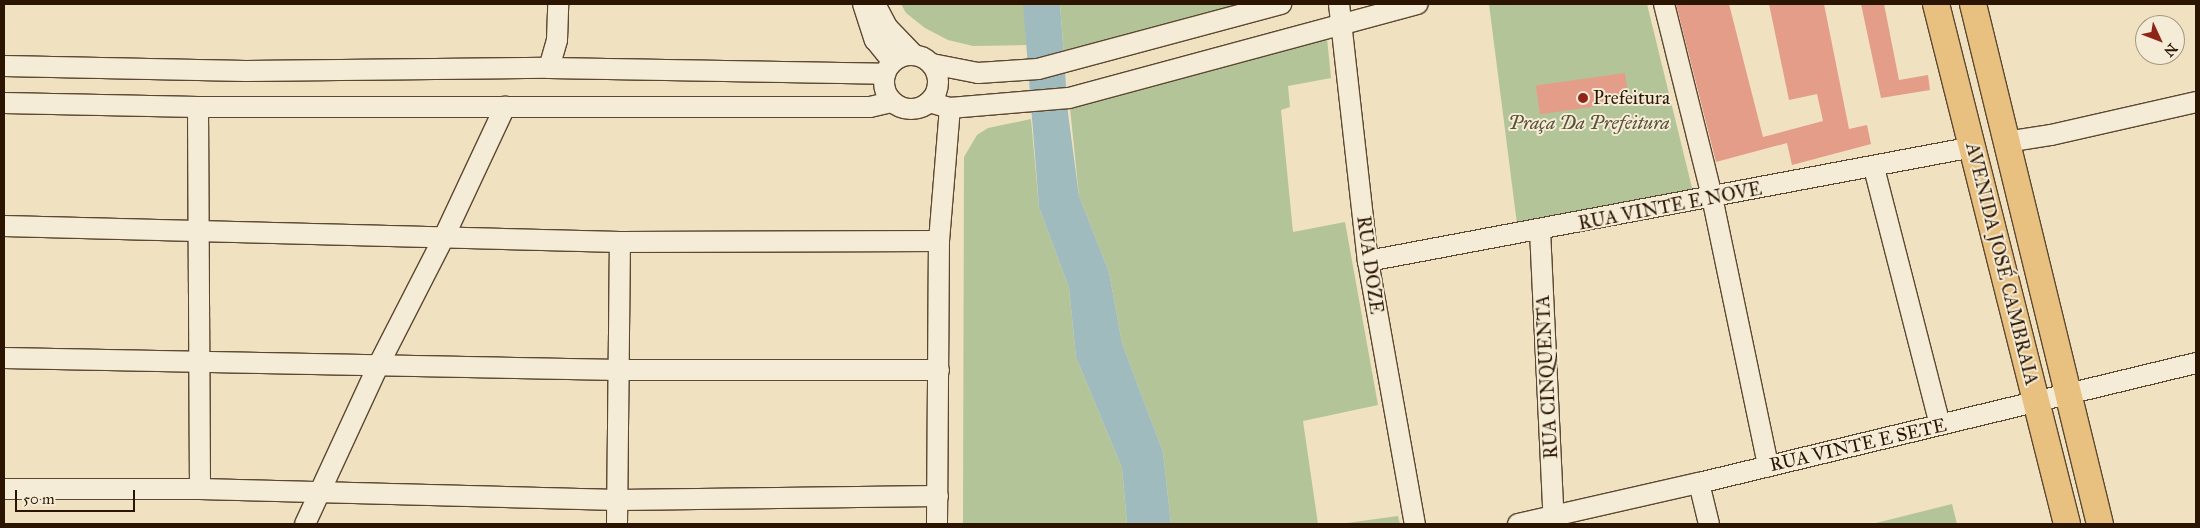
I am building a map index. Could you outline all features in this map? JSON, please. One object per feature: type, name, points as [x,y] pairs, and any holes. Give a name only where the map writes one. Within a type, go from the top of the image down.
[{"type":"main road","name":"AVENIDA JOSÉ CAMBRAIA","points":[[1936,4],[2067,524]]},
{"type":"main road","name":"AVENIDA JOSÉ CAMBRAIA","points":[[1973,4],[2100,524]]},
{"type":"street","points":[[557,40],[558,4]]},
{"type":"street","points":[[549,68],[557,40],[573,4]]},
{"type":"street","points":[[4,66],[246,71],[549,68],[889,68],[905,55],[912,54],[926,58],[937,72],[938,88],[929,102],[914,109],[905,109],[892,102],[885,89],[889,68],[875,40],[863,4]]},
{"type":"street","points":[[875,4],[888,28],[912,54]]},
{"type":"street","points":[[932,64],[978,73],[1038,69],[1281,4]]},
{"type":"street","name":"RUA DOZE","points":[[1339,4],[1343,24],[1368,261],[1415,524]]},
{"type":"street","points":[[929,102],[950,108],[1069,98],[1343,24],[1379,8],[1418,4]]},
{"type":"street","points":[[1664,4],[1712,197],[1768,466]]},
{"type":"street","points":[[4,102],[198,107],[870,107],[892,102]]},
{"type":"street","points":[[2006,142],[2051,135],[2196,102]]},
{"type":"street","points":[[198,107],[201,363],[200,489]]},
{"type":"street","points":[[305,524],[378,366],[444,237],[505,107]]},
{"type":"street","points":[[937,524],[940,370],[938,241],[950,108]]},
{"type":"street","name":"RUA VINTE E NOVE","points":[[1368,261],[1874,168],[1972,147]]},
{"type":"street","points":[[1874,168],[1940,425]]},
{"type":"street","points":[[4,226],[620,242],[938,241]]},
{"type":"street","name":"RUA CINQUENTA","points":[[1540,230],[1554,520]]},
{"type":"street","points":[[617,524],[620,242]]},
{"type":"street","points":[[4,358],[620,370],[940,370]]},
{"type":"street","name":"RUA VINTE E SETE","points":[[1518,524],[1554,520],[1768,466],[2196,363]]},
{"type":"street","points":[[1699,483],[1709,524]]},
{"type":"street","points":[[4,488],[200,489],[618,500],[938,496]]},
{"type":"green space","points":[[901,4],[1024,4],[1028,45],[973,46],[948,40],[925,28],[906,13]]},
{"type":"green space","points":[[1060,4],[1276,4],[1064,56]]},
{"type":"green space","name":"Praça Da Prefeitura","points":[[1489,4],[1647,4],[1693,192],[1517,224]]},
{"type":"green space","points":[[1326,28],[1331,78],[1288,86],[1290,107],[1281,110],[1293,232],[1345,222],[1378,405],[1303,421],[1318,524],[1171,524],[1163,452],[1122,343],[1109,272],[1079,196],[1069,98]]},
{"type":"green space","points":[[1031,119],[1039,207],[1069,288],[1076,357],[1122,468],[1127,524],[963,524],[964,157],[977,135],[988,128]]},
{"type":"green space","points":[[1952,504],[1957,524],[1872,524]]},
{"type":"green space","points":[[1398,516],[1400,524],[1339,524]]},
{"type":"water","points":[[1023,4],[1060,4],[1068,113],[1079,196],[1109,272],[1122,343],[1163,452],[1171,524],[1127,524],[1122,468],[1076,357],[1069,288],[1039,207]]},
{"type":"building","points":[[1676,4],[1729,4],[1763,137],[1823,121],[1817,94],[1789,100],[1769,4],[1824,4],[1849,129],[1867,125],[1871,144],[1792,165],[1787,143],[1716,162]]},
{"type":"building","points":[[1861,4],[1884,4],[1899,80],[1928,75],[1930,90],[1881,98]]},
{"type":"building","name":"Prefeitura","points":[[1625,73],[1629,102],[1540,114],[1536,86]]},
{"type":"place","name":"Prefeitura","points":[[1583,98]]}]
